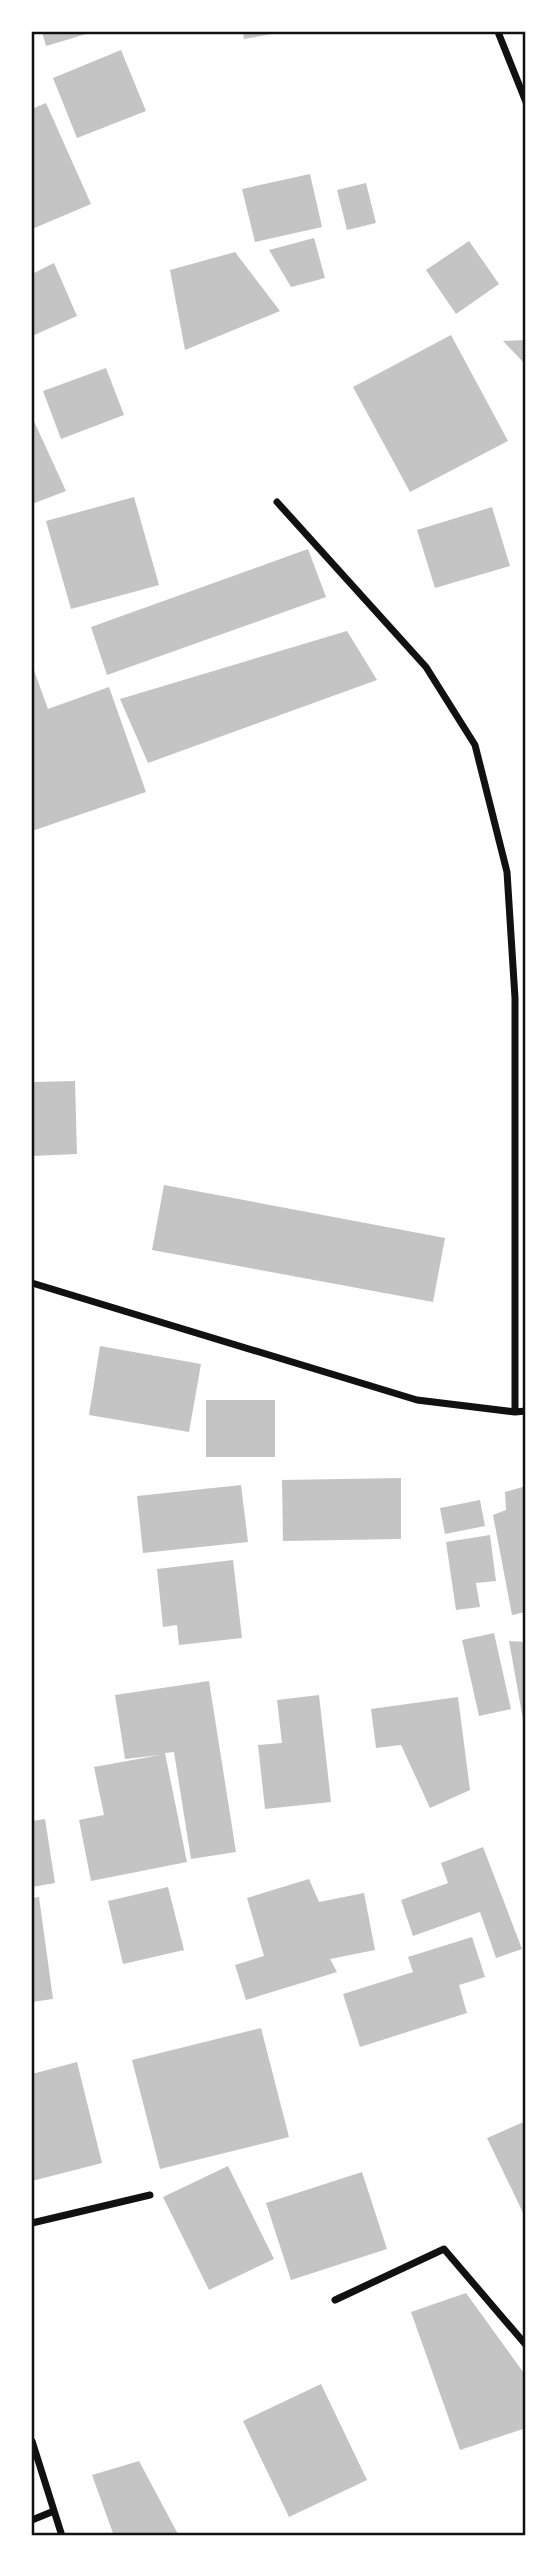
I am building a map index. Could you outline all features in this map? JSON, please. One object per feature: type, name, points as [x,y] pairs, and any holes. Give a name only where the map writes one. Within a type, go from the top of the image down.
[{"type":"street","points":[[498,32],[526,102]]},
{"type":"street","points":[[277,502],[426,667],[475,745],[507,872],[514,985],[514,1412]]},
{"type":"street","points":[[32,1283],[416,1400],[514,1412],[526,1411]]},
{"type":"street","points":[[32,2224],[150,2195]]},
{"type":"street","points":[[335,2300],[444,2249],[526,2345]]},
{"type":"street","points":[[32,2441],[62,2536]]},
{"type":"street","points":[[32,2519],[54,2511]]},
{"type":"building","points":[[42,32],[93,32],[46,46]]},
{"type":"building","points":[[243,32],[278,32],[278,33],[244,39]]},
{"type":"building","points":[[121,50],[146,111],[77,138],[53,78]]},
{"type":"building","points":[[46,103],[91,204],[32,229],[32,109]]},
{"type":"building","points":[[310,174],[322,227],[255,242],[242,189]]},
{"type":"building","points":[[366,183],[376,223],[347,230],[337,190]]},
{"type":"building","points":[[314,238],[325,278],[291,287],[269,250]]},
{"type":"building","points":[[469,241],[499,284],[456,314],[426,270]]},
{"type":"building","points":[[235,252],[280,311],[185,350],[170,270]]},
{"type":"building","points":[[54,263],[77,316],[32,336],[32,274]]},
{"type":"building","points":[[451,335],[508,441],[410,492],[353,387]]},
{"type":"building","points":[[526,340],[526,365],[503,341]]},
{"type":"building","points":[[106,368],[124,415],[61,439],[43,391]]},
{"type":"building","points":[[32,417],[66,491],[32,504]]},
{"type":"building","points":[[134,497],[159,585],[71,609],[46,521]]},
{"type":"building","points":[[492,507],[510,566],[435,588],[417,530]]},
{"type":"building","points":[[308,549],[326,597],[107,675],[91,627]]},
{"type":"building","points":[[347,631],[377,680],[148,763],[120,699]]},
{"type":"building","points":[[32,665],[48,709],[109,687],[146,792],[32,831]]},
{"type":"building","points":[[75,1081],[77,1154],[32,1156],[32,1082]]},
{"type":"building","points":[[164,1185],[445,1238],[433,1302],[152,1250]]},
{"type":"building","points":[[100,1346],[201,1364],[189,1432],[89,1415]]},
{"type":"building","points":[[206,1400],[275,1400],[275,1457],[206,1457]]},
{"type":"building","points":[[401,1478],[401,1539],[283,1541],[282,1480]]},
{"type":"building","points":[[241,1485],[248,1542],[143,1553],[137,1496]]},
{"type":"building","points":[[526,1486],[526,1612],[512,1615],[493,1515],[506,1510],[505,1492]]},
{"type":"building","points":[[480,1500],[485,1526],[445,1534],[440,1508]]},
{"type":"building","points":[[490,1535],[496,1581],[476,1583],[480,1607],[456,1610],[446,1542]]},
{"type":"building","points":[[233,1560],[242,1638],[179,1645],[177,1625],[163,1627],[157,1569]]},
{"type":"building","points":[[494,1633],[511,1709],[479,1716],[462,1640]]},
{"type":"building","points":[[509,1641],[526,1642],[526,1725],[524,1725]]},
{"type":"building","points":[[209,1681],[236,1852],[191,1859],[174,1752],[165,1753],[187,1862],[91,1881],[79,1820],[104,1815],[94,1767],[160,1755],[125,1759],[115,1695]]},
{"type":"building","points":[[319,1695],[331,1802],[265,1809],[258,1745],[282,1743],[277,1700]]},
{"type":"building","points":[[458,1697],[470,1790],[430,1808],[401,1745],[376,1748],[371,1709]]},
{"type":"building","points":[[45,1819],[55,1883],[32,1887],[32,1821]]},
{"type":"building","points":[[483,1847],[522,1949],[496,1958],[480,1912],[413,1936],[401,1900],[448,1883],[441,1863]]},
{"type":"building","points":[[309,1879],[319,1902],[364,1893],[375,1950],[330,1959],[337,1972],[246,2000],[235,1965],[264,1956],[247,1898]]},
{"type":"building","points":[[168,1887],[184,1950],[123,1964],[108,1901]]},
{"type":"building","points":[[39,1897],[53,1999],[32,2002],[32,1898]]},
{"type":"building","points":[[472,1937],[485,1977],[459,1985],[467,2013],[360,2047],[343,1994],[413,1972],[408,1957]]},
{"type":"building","points":[[261,2028],[289,2137],[160,2169],[132,2060]]},
{"type":"building","points":[[77,2062],[102,2163],[32,2181],[32,2074]]},
{"type":"building","points":[[526,2121],[526,2219],[487,2138]]},
{"type":"building","points":[[228,2166],[274,2259],[209,2290],[163,2197]]},
{"type":"building","points":[[362,2172],[387,2249],[291,2280],[266,2203]]},
{"type":"building","points":[[466,2293],[526,2376],[526,2428],[460,2450],[411,2312]]},
{"type":"building","points":[[321,2384],[367,2480],[289,2517],[243,2421]]},
{"type":"building","points":[[139,2461],[179,2536],[114,2536],[92,2475]]}]
